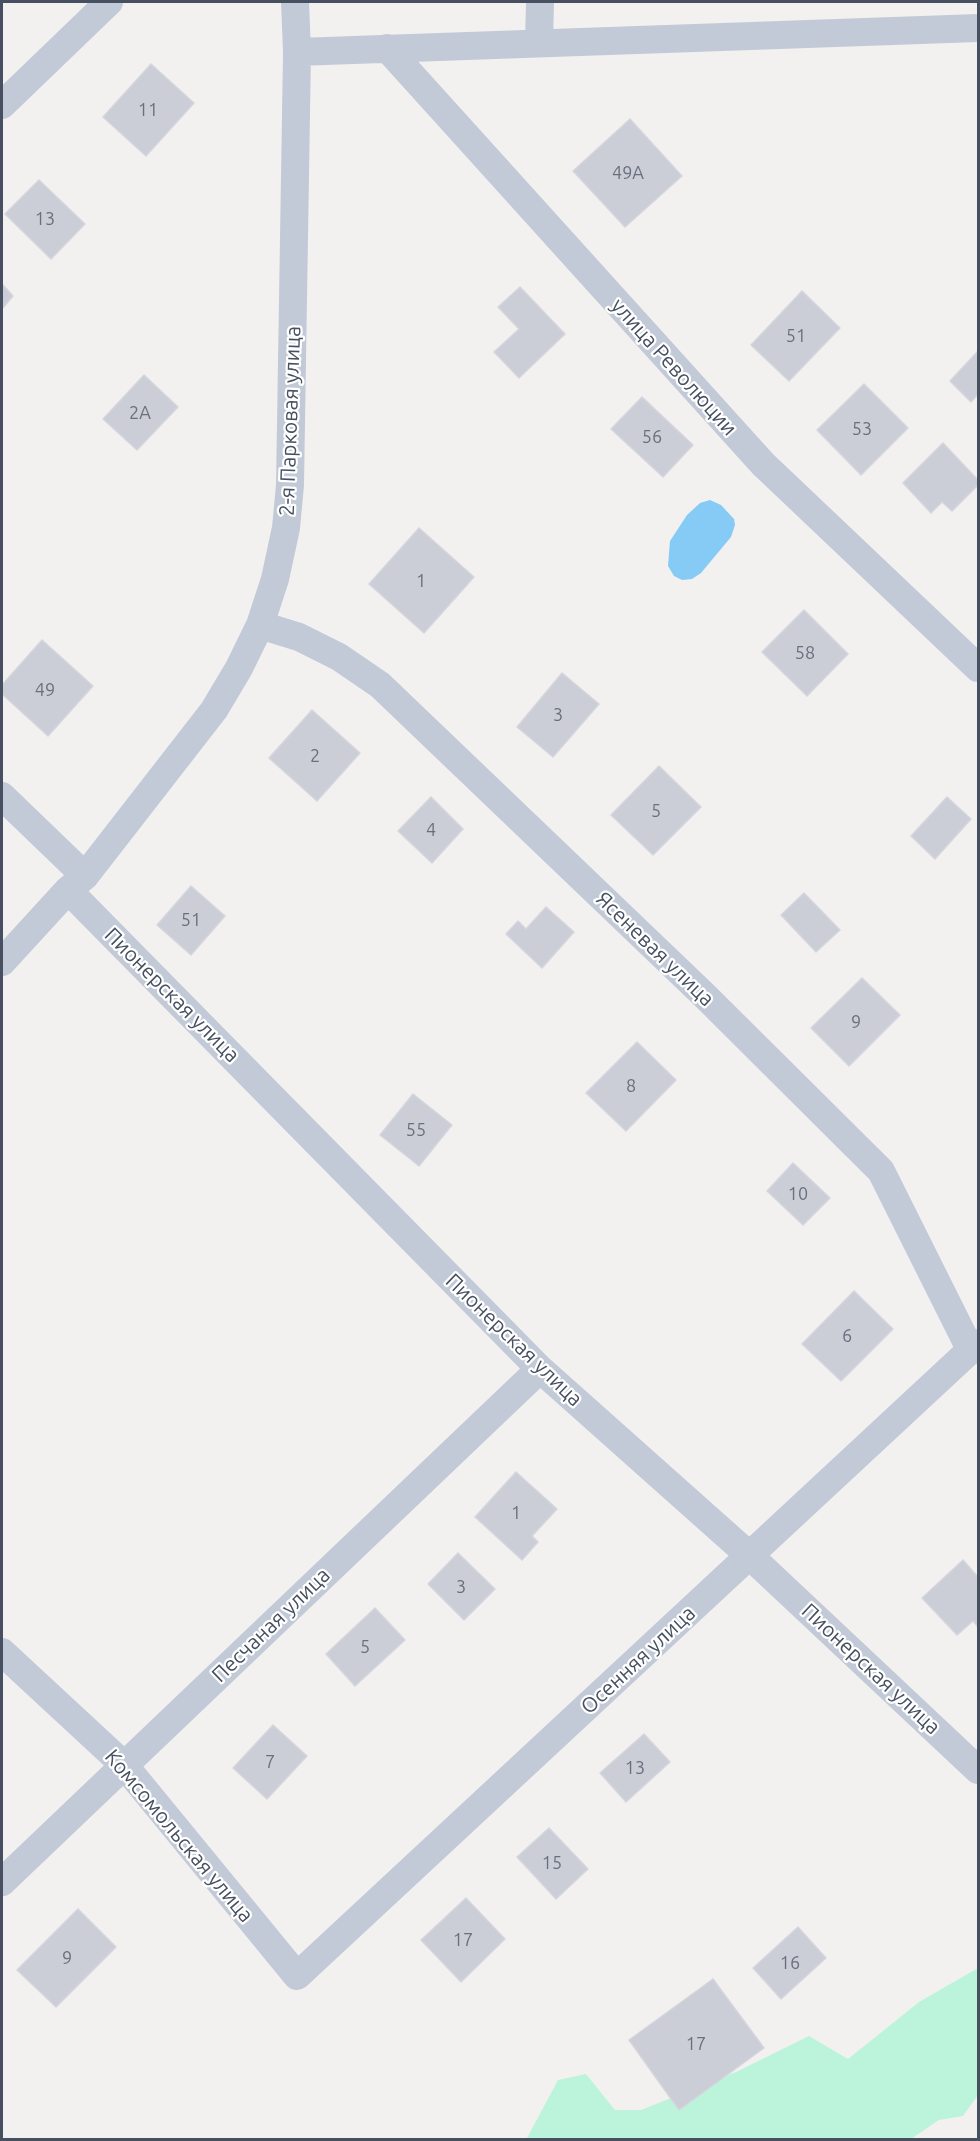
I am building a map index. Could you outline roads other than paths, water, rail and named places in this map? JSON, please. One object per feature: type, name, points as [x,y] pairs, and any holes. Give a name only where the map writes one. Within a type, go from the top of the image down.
[{"type":"street","points":[[2,105],[109,2]]},
{"type":"street","name":"2-я Парковая улица","points":[[2,962],[77,883],[213,710],[239,668],[260,625],[286,528],[290,485],[297,52],[295,2]]},
{"type":"street","points":[[539,43],[540,2]]},
{"type":"street","points":[[297,52],[978,28]]},
{"type":"street","name":"улица Революции","points":[[387,48],[763,465],[978,668]]},
{"type":"street","name":"Ясеневая улица","points":[[260,625],[299,638],[339,657],[381,686],[705,996],[880,1171],[975,1347]]},
{"type":"street","name":"Пионерская улица","points":[[2,796],[77,883],[540,1369],[750,1556],[978,1770]]},
{"type":"street","name":"Осенняя улица","points":[[297,1976],[975,1347]]},
{"type":"street","name":"Песчаная улица","points":[[2,1882],[540,1369]]},
{"type":"street","name":"Комсомольская улица","points":[[2,1652],[124,1765],[297,1976]]},
{"type":"water","points":[[710,500],[721,505],[734,519],[735,525],[731,537],[701,573],[692,579],[682,580],[674,576],[668,566],[670,541],[687,515],[700,503]]}]
